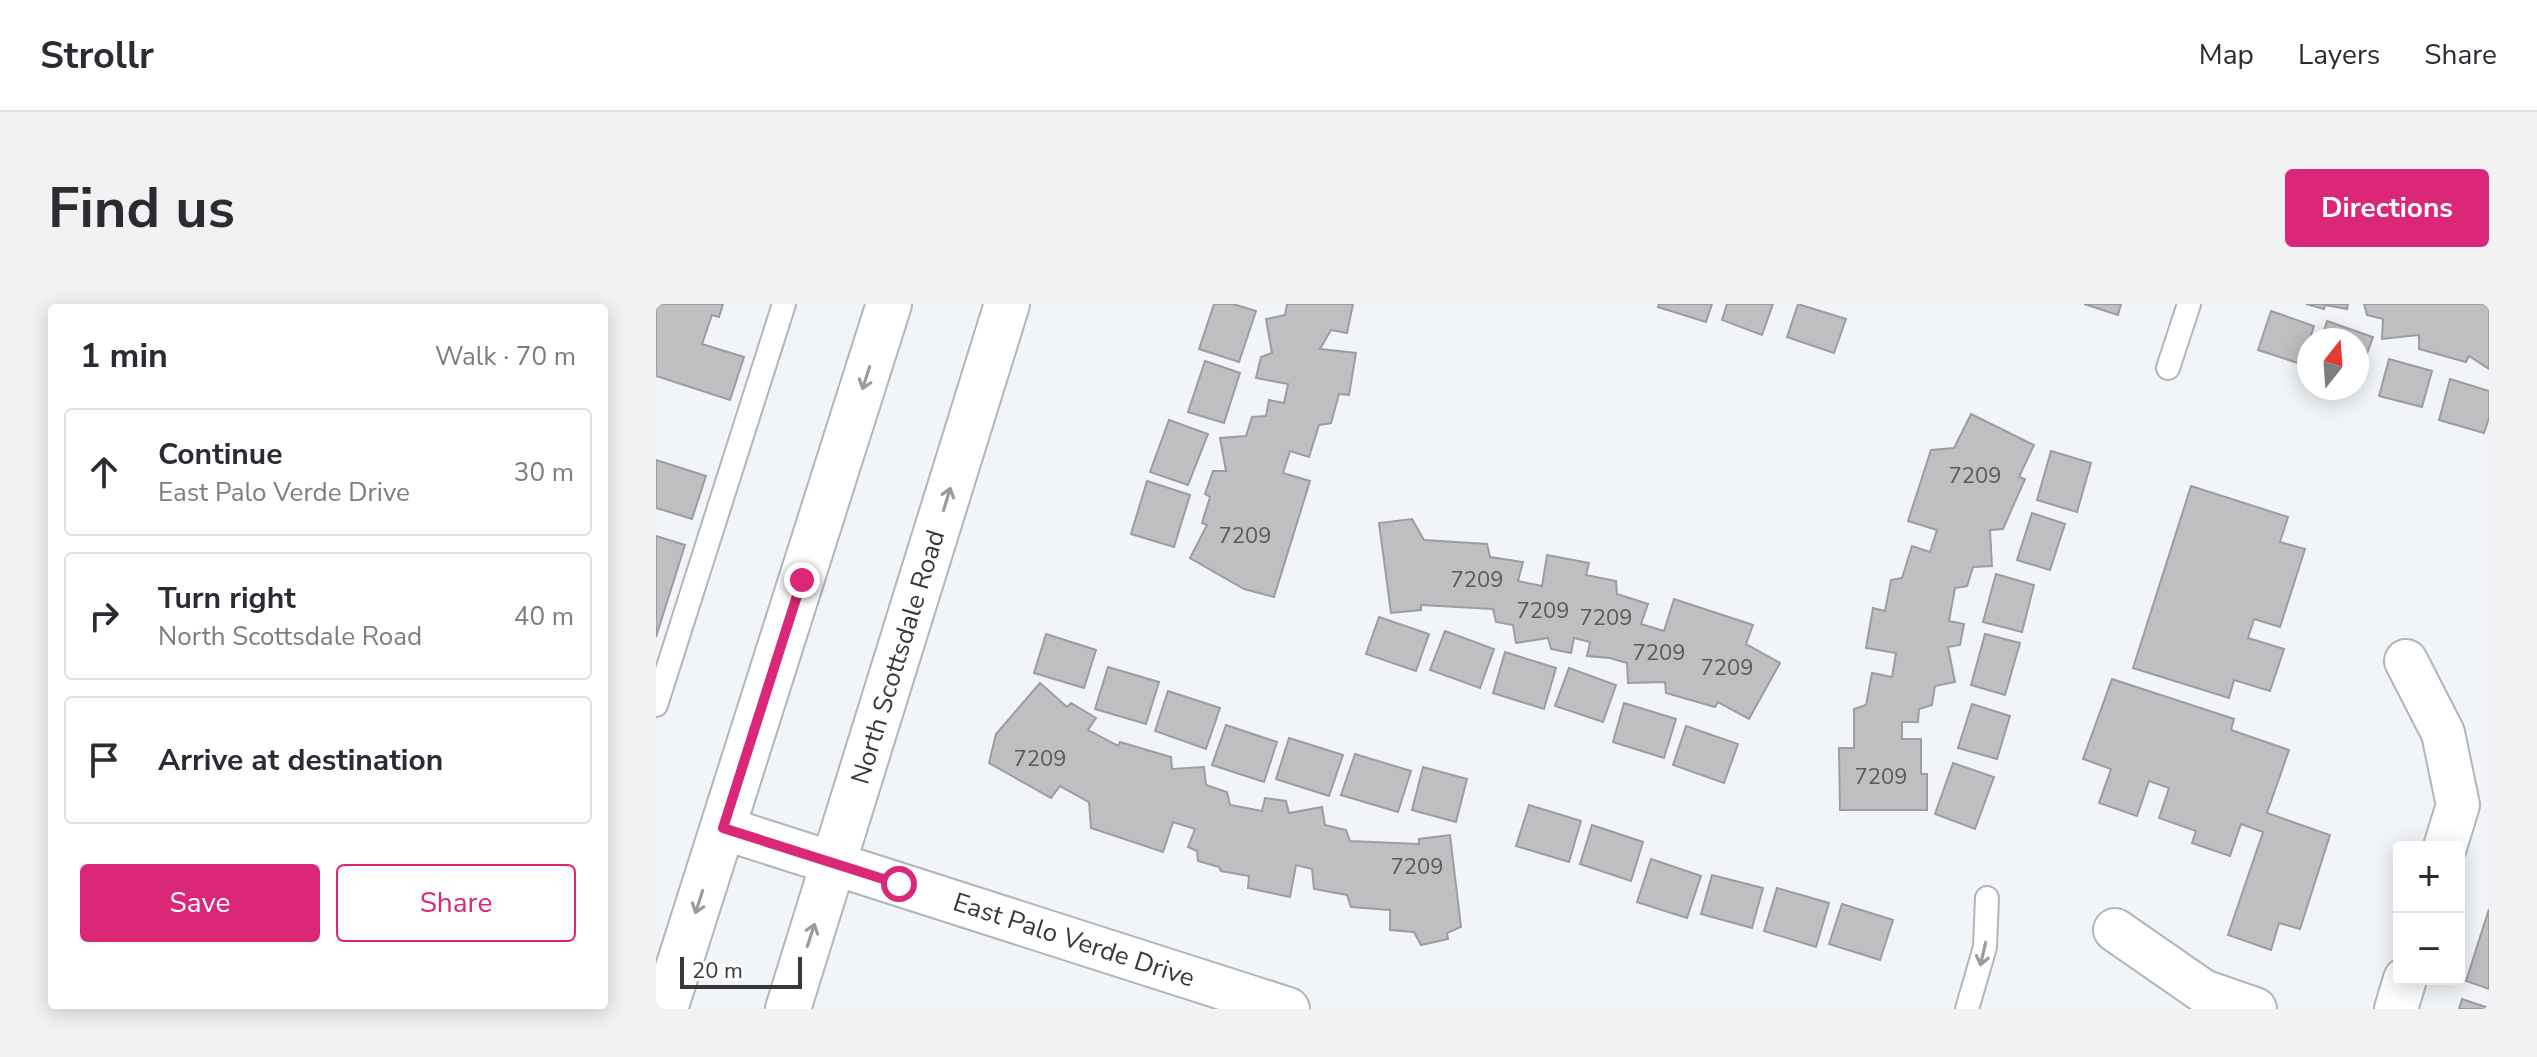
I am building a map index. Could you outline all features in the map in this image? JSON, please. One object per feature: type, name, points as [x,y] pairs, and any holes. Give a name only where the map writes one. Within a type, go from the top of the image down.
[{"type":"main road","points":[[665,1009],[889,304]]},
{"type":"main road","name":"North Scottsdale Road","points":[[788,1009],[1007,304]]},
{"type":"street","points":[[2406,661],[2443,733],[2458,805],[2447,841]]},
{"type":"street","name":"East Palo Verde Drive","points":[[723,828],[1288,1009]]},
{"type":"street","points":[[2115,930],[2203,991],[2255,1009]]},
{"type":"street","points":[[2396,1009],[2403,985]]},
{"type":"lane","points":[[656,705],[784,304]]},
{"type":"lane","points":[[2168,368],[2189,304]]},
{"type":"lane","points":[[1967,1009],[1985,947],[1987,898]]},
{"type":"building","points":[[656,304],[723,304],[719,317],[712,315],[702,344],[744,357],[730,400],[656,376]]},
{"type":"building","points":[[1214,304],[1233,304],[1256,311],[1239,362],[1199,349]]},
{"type":"building","points":[[1287,304],[1353,304],[1347,333],[1331,330],[1320,349],[1356,353],[1349,395],[1339,394],[1331,423],[1319,425],[1309,457],[1290,451],[1283,473],[1310,481],[1274,597],[1244,589],[1190,558],[1207,525],[1202,523],[1210,497],[1205,494],[1213,471],[1226,471],[1220,438],[1246,436],[1252,417],[1266,416],[1269,400],[1284,403],[1288,384],[1256,378],[1261,357],[1272,353],[1266,319],[1285,315]]},
{"type":"building","points":[[1659,304],[1712,304],[1706,322],[1658,307]]},
{"type":"building","points":[[1727,304],[1773,304],[1762,335],[1722,320]]},
{"type":"building","points":[[1798,304],[1846,319],[1834,353],[1787,337]]},
{"type":"building","points":[[2084,304],[2121,304],[2118,315]]},
{"type":"building","points":[[2306,304],[2348,304],[2347,309],[2325,305],[2324,309]]},
{"type":"building","points":[[2364,304],[2489,304],[2489,369],[2469,356],[2466,362],[2419,349],[2419,335],[2382,339],[2383,319],[2367,315]]},
{"type":"building","points":[[2271,311],[2314,326],[2297,328],[2297,363],[2258,350]]},
{"type":"building","points":[[2327,321],[2347,328],[2325,328]]},
{"type":"building","points":[[2389,359],[2432,371],[2422,407],[2379,396]]},
{"type":"building","points":[[1205,361],[1240,373],[1224,423],[1188,412]]},
{"type":"building","points":[[2450,379],[2489,391],[2489,418],[2484,433],[2439,420]]},
{"type":"building","points":[[1971,414],[2034,445],[2019,477],[2025,479],[2003,529],[1990,530],[1992,566],[1973,567],[1967,586],[1955,588],[1949,621],[1964,624],[1960,645],[1948,647],[1955,682],[1935,686],[1932,705],[1919,709],[1918,722],[1902,722],[1902,739],[1921,739],[1921,774],[1927,774],[1927,810],[1840,810],[1839,748],[1854,748],[1854,709],[1866,705],[1872,673],[1892,677],[1896,653],[1866,648],[1873,608],[1885,611],[1891,580],[1902,578],[1912,546],[1930,552],[1937,530],[1908,521],[1931,450],[1954,448]]},
{"type":"building","points":[[1169,420],[1208,434],[1188,485],[1150,472]]},
{"type":"building","points":[[2051,451],[2091,463],[2077,512],[2037,500]]},
{"type":"building","points":[[656,460],[706,476],[692,519],[656,508]]},
{"type":"building","points":[[1147,481],[1190,495],[1174,547],[1131,534]]},
{"type":"building","points":[[2191,486],[2288,517],[2280,542],[2305,549],[2280,627],[2254,619],[2248,638],[2284,649],[2270,691],[2234,680],[2229,698],[2133,668]]},
{"type":"building","points":[[2032,513],[2065,524],[2050,570],[2017,560]]},
{"type":"building","points":[[1412,519],[1424,540],[1487,544],[1490,557],[1523,562],[1518,581],[1542,586],[1547,555],[1589,563],[1586,575],[1616,581],[1617,594],[1648,604],[1641,624],[1664,631],[1674,599],[1753,625],[1746,644],[1780,663],[1749,719],[1718,702],[1715,707],[1666,693],[1665,682],[1628,683],[1627,663],[1587,656],[1590,642],[1574,638],[1571,653],[1551,649],[1548,638],[1516,643],[1513,625],[1496,622],[1493,609],[1421,605],[1421,610],[1391,613],[1379,523]]},
{"type":"building","points":[[656,536],[685,545],[656,637]]},
{"type":"building","points":[[1996,574],[2034,585],[2022,632],[1983,622]]},
{"type":"building","points":[[1379,617],[1429,634],[1416,671],[1366,654]]},
{"type":"building","points":[[1445,631],[1494,649],[1480,688],[1430,670]]},
{"type":"building","points":[[1046,634],[1096,650],[1084,688],[1034,673]]},
{"type":"building","points":[[1985,634],[2020,643],[2005,695],[1971,685]]},
{"type":"building","points":[[1505,652],[1556,668],[1544,709],[1493,693]]},
{"type":"building","points":[[1108,667],[1159,682],[1146,724],[1095,709]]},
{"type":"building","points":[[1569,668],[1616,685],[1603,722],[1555,706]]},
{"type":"building","points":[[2112,679],[2234,719],[2231,730],[2289,750],[2267,813],[2330,835],[2300,929],[2279,923],[2271,950],[2228,935],[2263,832],[2241,824],[2230,856],[2192,843],[2196,831],[2159,818],[2169,788],[2149,781],[2137,816],[2099,803],[2111,769],[2083,759]]},
{"type":"building","points":[[1040,683],[1067,707],[1071,703],[1096,718],[1088,730],[1118,746],[1120,742],[1171,757],[1172,769],[1204,767],[1206,785],[1227,792],[1230,805],[1262,811],[1265,798],[1286,801],[1289,813],[1322,807],[1325,825],[1346,830],[1350,841],[1419,844],[1419,839],[1450,835],[1461,927],[1447,933],[1448,939],[1421,945],[1414,932],[1390,930],[1390,910],[1351,907],[1347,895],[1314,889],[1312,869],[1296,865],[1290,897],[1248,888],[1249,876],[1221,871],[1219,867],[1198,861],[1197,851],[1188,847],[1195,829],[1173,822],[1163,852],[1091,828],[1089,802],[1060,786],[1051,798],[989,763],[996,734]]},
{"type":"building","points":[[1168,691],[1220,708],[1206,749],[1155,731]]},
{"type":"building","points":[[1624,703],[1676,719],[1664,758],[1613,742]]},
{"type":"building","points":[[1972,704],[2010,716],[1997,759],[1958,748]]},
{"type":"building","points":[[1226,725],[1277,742],[1264,782],[1212,765]]},
{"type":"building","points":[[1686,726],[1738,744],[1724,783],[1673,765]]},
{"type":"building","points":[[1289,738],[1343,755],[1329,796],[1276,779]]},
{"type":"building","points":[[1355,754],[1411,771],[1398,812],[1341,795]]},
{"type":"building","points":[[1953,763],[1994,777],[1975,829],[1935,814]]},
{"type":"building","points":[[1423,767],[1467,779],[1456,822],[1412,810]]},
{"type":"building","points":[[1529,805],[1581,821],[1569,862],[1516,846]]},
{"type":"building","points":[[1592,825],[1643,842],[1631,881],[1580,864]]},
{"type":"building","points":[[1651,859],[1701,876],[1687,918],[1637,902]]},
{"type":"building","points":[[1712,875],[1763,888],[1752,928],[1701,914]]},
{"type":"building","points":[[1777,888],[1829,903],[1816,947],[1764,931]]},
{"type":"building","points":[[1842,904],[1893,920],[1880,960],[1829,944]]},
{"type":"building","points":[[2489,909],[2489,989],[2466,981]]},
{"type":"building","points":[[2462,999],[2489,1008],[2489,1009],[2459,1009]]},
{"type":"route","points":[[802,580],[723,828],[899,884]]}]
